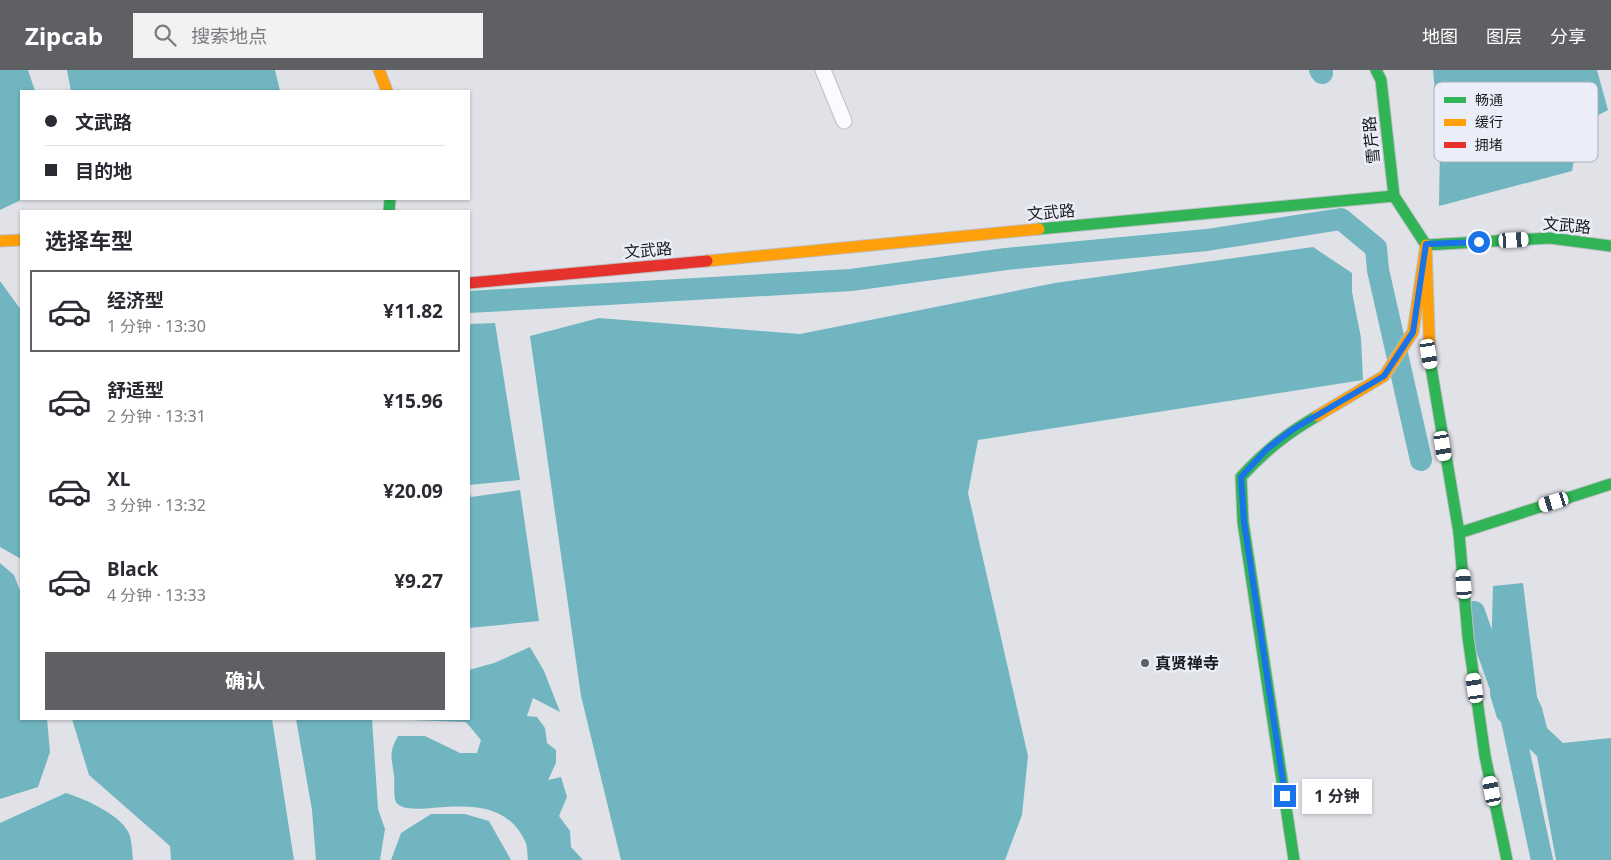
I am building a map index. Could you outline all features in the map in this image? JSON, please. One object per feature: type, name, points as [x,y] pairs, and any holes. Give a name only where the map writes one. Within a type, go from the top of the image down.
[{"type":"street","points":[[379,70],[387,90]]},
{"type":"street","points":[[823,70],[844,121]]},
{"type":"street","name":"雪芹路","points":[[1379,73],[1394,196]]},
{"type":"street","points":[[1394,196],[1426,244],[1429,354],[1459,532],[1468,637],[1484,747],[1507,860]]},
{"type":"street","name":"文武路","points":[[470,283],[1394,196]]},
{"type":"street","name":"文武路","points":[[1426,244],[1550,238],[1611,246]]},
{"type":"street","points":[[0,241],[20,240]]},
{"type":"street","points":[[1294,860],[1244,522],[1241,477],[1267,449],[1292,430],[1384,376],[1413,332],[1426,244]]},
{"type":"street","points":[[1459,532],[1611,484]]},
{"type":"water","points":[[0,70],[28,70],[35,90],[20,90],[21,200],[0,210]]},
{"type":"water","points":[[67,70],[275,70],[280,90],[71,90]]},
{"type":"water","points":[[1433,70],[1597,70],[1608,110],[1598,115],[1598,82],[1434,82]]},
{"type":"water","points":[[1440,162],[1574,162],[1572,171],[1439,206]]},
{"type":"water","points":[[1313,247],[1352,273],[1352,292],[1361,338],[1363,380],[978,440],[968,493],[1028,756],[1022,815],[1005,860],[621,860],[581,696],[530,336],[599,318],[800,334],[1055,283]]},
{"type":"water","points":[[0,281],[20,309],[20,558],[0,547]]},
{"type":"water","points":[[495,323],[520,480],[470,485],[470,324]]},
{"type":"water","points":[[520,490],[539,621],[470,628],[470,492],[471,497]]},
{"type":"water","points":[[0,563],[14,575],[20,590],[20,720],[47,720],[50,752],[38,787],[0,799]]},
{"type":"water","points":[[1523,583],[1537,697],[1547,728],[1563,743],[1611,738],[1611,860],[1556,860],[1537,756],[1497,718],[1490,695],[1493,586]]},
{"type":"water","points":[[530,647],[544,671],[560,712],[533,698],[527,716],[537,717],[545,728],[547,743],[556,750],[556,763],[548,780],[561,777],[567,797],[559,816],[570,831],[571,847],[583,860],[528,860],[525,841],[512,822],[495,812],[475,807],[455,806],[418,809],[404,807],[395,800],[392,756],[393,747],[398,736],[425,736],[460,753],[477,753],[481,740],[466,722],[410,720],[470,720],[470,670],[494,663]]},
{"type":"water","points":[[72,720],[272,720],[294,860],[171,860],[170,846],[89,775]]},
{"type":"water","points":[[296,720],[372,720],[378,809],[385,829],[380,860],[316,860],[312,810]]},
{"type":"water","points":[[66,793],[103,809],[120,822],[130,836],[133,860],[0,860],[0,823]]},
{"type":"water","points":[[431,814],[465,814],[489,821],[511,860],[391,860],[401,833]]},
{"type":"waterway","points":[[470,302],[851,280],[1006,259],[1207,240],[1341,219],[1376,248],[1378,270],[1421,460]]},
{"type":"waterway","points":[[1474,612],[1511,716],[1542,860]]},
{"type":"traffic: fast","points":[[1376,70],[1381,80],[1394,196]]},
{"type":"traffic: fast","points":[[1039,229],[1394,196],[1426,245],[1550,238],[1611,246]]},
{"type":"traffic: fast","points":[[389,210],[390,200]]},
{"type":"traffic: fast","points":[[1430,361],[1459,533],[1611,484]]},
{"type":"traffic: fast","points":[[1294,860],[1243,522],[1241,477],[1276,444],[1295,429],[1317,416]]},
{"type":"traffic: fast","points":[[1459,533],[1468,637],[1485,756],[1507,860]]},
{"type":"traffic: slow","points":[[379,70],[387,90]]},
{"type":"traffic: slow","points":[[707,261],[1039,229]]},
{"type":"traffic: slow","points":[[0,241],[20,240]]},
{"type":"traffic: slow","points":[[1317,416],[1384,376],[1413,332],[1426,245],[1430,361]]},
{"type":"traffic: jam","points":[[470,283],[707,261]]},
{"type":"place","name":"真贤禅寺","points":[[1145,663]]},
{"type":"route","points":[[1285,796],[1244,522],[1241,477],[1267,449],[1292,430],[1384,376],[1413,332],[1426,244],[1479,242]]}]
